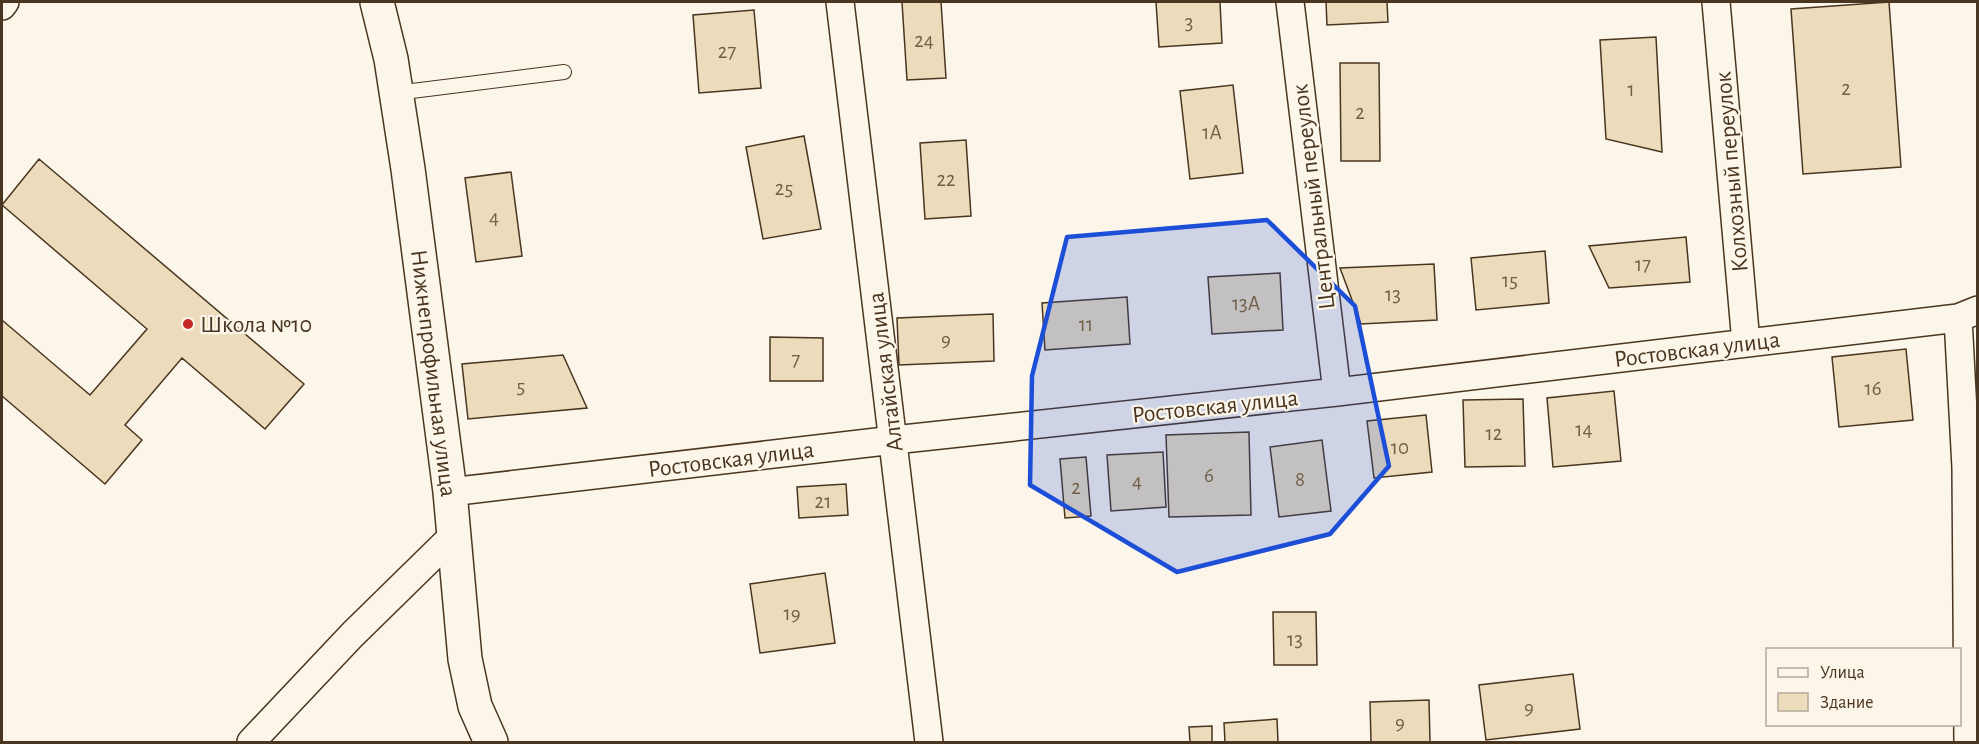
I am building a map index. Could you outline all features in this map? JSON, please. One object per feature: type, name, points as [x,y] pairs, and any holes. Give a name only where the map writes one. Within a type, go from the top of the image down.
[{"type":"street","points":[[2,6],[5,2]]},
{"type":"street","name":"Нижнепрофильная улица","points":[[377,2],[391,59],[408,169],[450,492],[465,659],[475,706],[491,742]]},
{"type":"street","name":"Алтайская улица","points":[[840,2],[929,742]]},
{"type":"street","name":"Центральный переулок","points":[[1290,2],[1337,392]]},
{"type":"street","name":"Колхозный переулок","points":[[1716,2],[1746,344]]},
{"type":"street","points":[[1968,314],[1966,468],[1968,742]]},
{"type":"street","name":"Ростовская улица","points":[[450,492],[894,440],[1337,392],[1746,344],[1968,314]]},
{"type":"street","points":[[251,742],[352,635],[453,536]]},
{"type":"lane","points":[[396,93],[564,72]]},
{"type":"highlighted area","points":[[1267,220],[1355,306],[1389,466],[1330,534],[1177,572],[1030,485],[1032,376],[1067,237]]},
{"type":"building","points":[[902,2],[941,2],[946,78],[907,80]]},
{"type":"building","points":[[1156,2],[1220,2],[1222,43],[1159,47]]},
{"type":"building","points":[[1326,2],[1387,2],[1388,22],[1327,25]]},
{"type":"building","points":[[1889,2],[1901,167],[1803,174],[1791,9]]},
{"type":"building","points":[[754,10],[761,88],[699,93],[693,15]]},
{"type":"building","points":[[1656,37],[1662,152],[1606,139],[1600,40]]},
{"type":"building","points":[[1340,63],[1379,63],[1380,161],[1341,161]]},
{"type":"building","points":[[1233,85],[1243,173],[1190,179],[1180,91]]},
{"type":"building","points":[[804,136],[821,229],[763,239],[746,147]]},
{"type":"building","points":[[966,140],[971,216],[925,219],[920,143]]},
{"type":"building","name":"Школа №10","points":[[39,159],[304,384],[265,429],[182,358],[125,425],[142,440],[105,484],[2,396],[2,320],[90,395],[147,329],[2,205]]},
{"type":"building","points":[[511,172],[522,256],[476,262],[465,178]]},
{"type":"building","points":[[1686,237],[1690,282],[1609,288],[1589,246]]},
{"type":"building","points":[[1545,251],[1549,303],[1476,310],[1471,258]]},
{"type":"building","points":[[1434,264],[1437,320],[1361,324],[1340,268]]},
{"type":"building","points":[[1280,273],[1283,330],[1212,334],[1208,277]]},
{"type":"building","points":[[1127,297],[1130,344],[1045,350],[1042,303]]},
{"type":"building","points":[[993,314],[994,361],[899,365],[897,318]]},
{"type":"building","points":[[770,337],[823,338],[823,381],[770,381]]},
{"type":"building","points":[[1906,349],[1913,420],[1839,427],[1832,357]]},
{"type":"building","points":[[563,355],[587,408],[468,419],[462,364]]},
{"type":"building","points":[[1614,391],[1621,461],[1553,467],[1547,398]]},
{"type":"building","points":[[1523,399],[1525,466],[1465,467],[1463,400]]},
{"type":"building","points":[[1426,415],[1432,472],[1374,478],[1367,421]]},
{"type":"building","points":[[1249,432],[1251,515],[1169,517],[1166,435]]},
{"type":"building","points":[[1322,440],[1331,511],[1279,517],[1270,447]]},
{"type":"building","points":[[1163,452],[1166,507],[1111,511],[1107,455]]},
{"type":"building","points":[[1086,457],[1091,516],[1065,518],[1060,459]]},
{"type":"building","points":[[846,484],[848,515],[799,518],[797,487]]},
{"type":"building","points":[[825,573],[835,643],[760,653],[750,584]]},
{"type":"building","points":[[1273,612],[1316,612],[1317,665],[1274,665]]},
{"type":"building","points":[[1573,674],[1580,729],[1486,740],[1479,685]]},
{"type":"building","points":[[1429,700],[1430,742],[1371,742],[1370,702]]},
{"type":"building","points":[[1277,719],[1278,742],[1225,742],[1224,723]]},
{"type":"building","points":[[1212,726],[1212,742],[1190,742],[1189,727]]},
{"type":"place","name":"Школа №10","points":[[188,324]]}]
